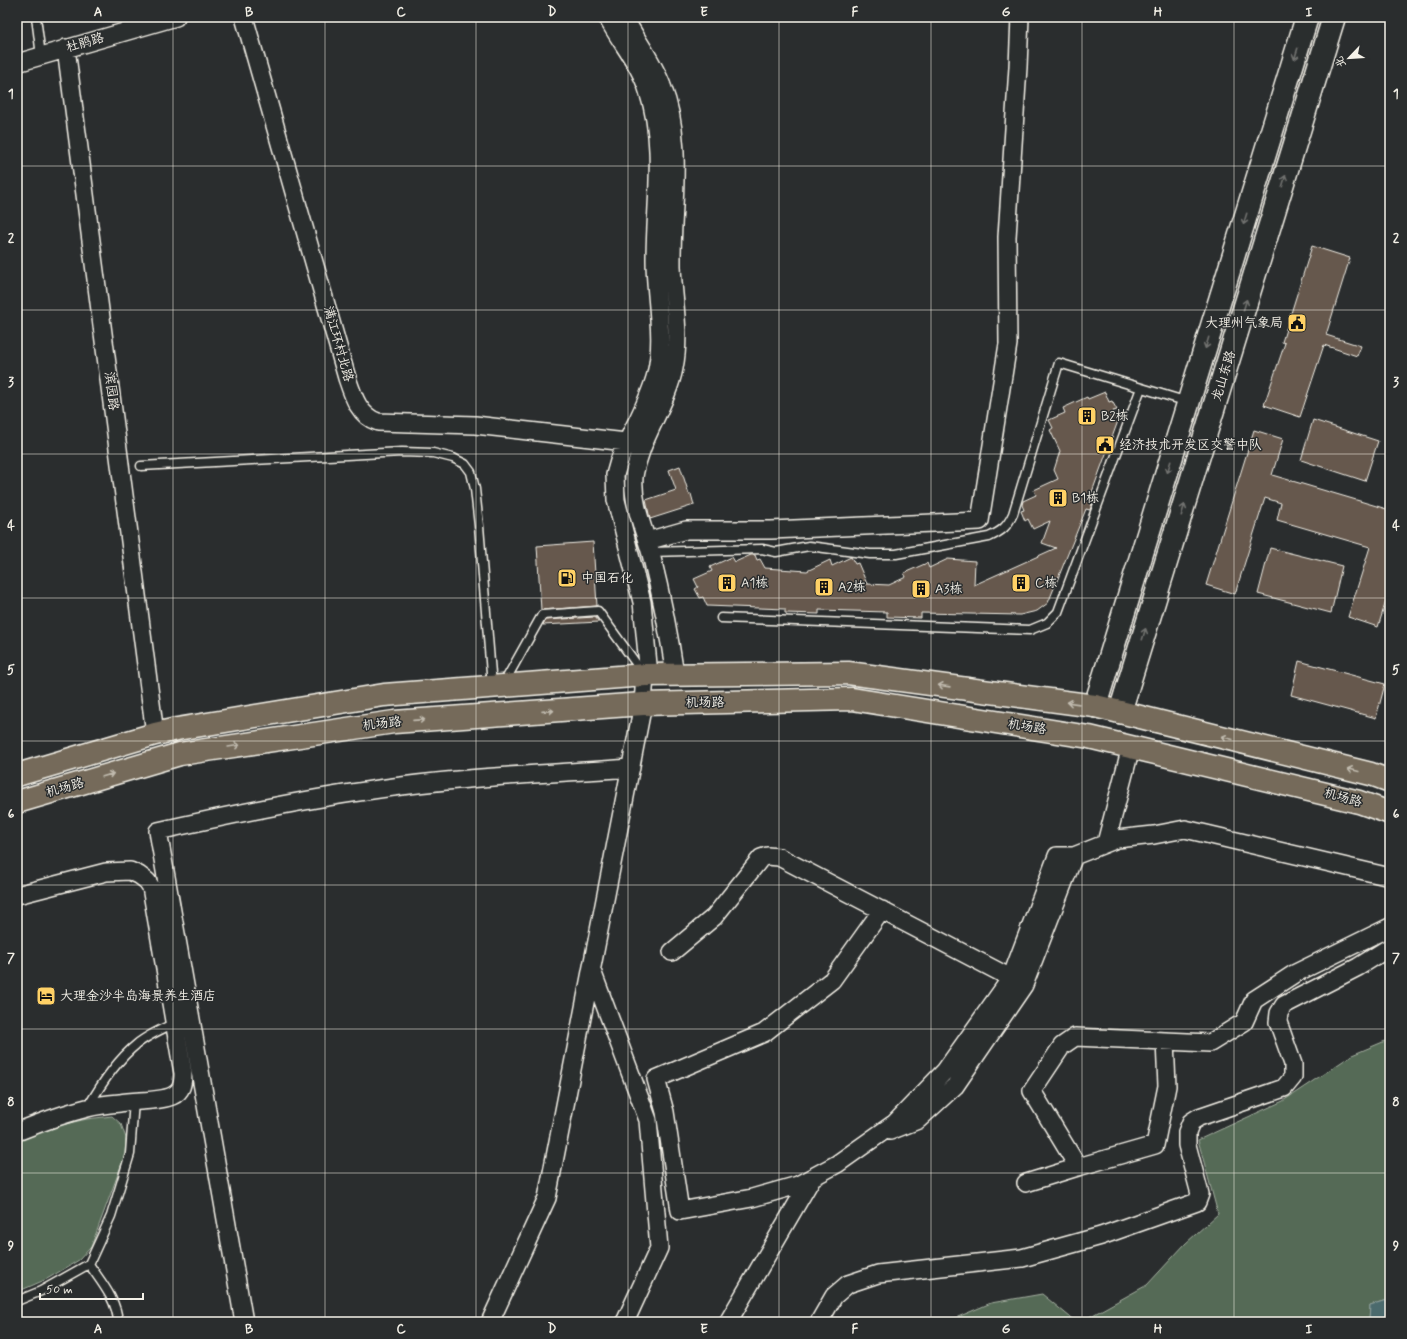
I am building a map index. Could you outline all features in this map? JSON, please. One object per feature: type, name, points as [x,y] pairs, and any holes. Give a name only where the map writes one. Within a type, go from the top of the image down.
[{"type":"main road","name":"龙山东路","points":[[1095,706],[1308,17]]},
{"type":"main road","name":"龙山东路","points":[[1120,712],[1334,17]]},
{"type":"main road","points":[[1112,654],[1136,662]]},
{"type":"main road","name":"机场路","points":[[17,774],[177,729],[384,695],[647,675],[848,673],[1095,706],[1371,774],[1390,781]]},
{"type":"main road","name":"机场路","points":[[17,802],[180,754],[394,722],[643,704],[852,699],[1076,734],[1359,802],[1390,813]]},
{"type":"street","name":"杜鹃路","points":[[17,63],[176,17]]},
{"type":"street","name":"满江环村北路","points":[[244,17],[349,384],[356,402],[366,415],[378,422],[475,425],[626,442]]},
{"type":"street","points":[[490,1322],[548,1198],[631,768],[647,675],[642,602],[615,494],[614,484],[616,470],[626,442],[650,393],[659,356],[659,326],[655,260],[657,146],[654,115],[648,90],[637,66],[607,17]]},
{"type":"street","points":[[624,17],[661,84],[673,123],[676,152],[672,263],[676,326],[675,360],[669,383],[638,460],[634,476],[635,496],[667,620],[675,674]]},
{"type":"street","points":[[649,547],[686,530],[771,530],[980,521],[1008,344],[1007,237],[1020,17]]},
{"type":"street","name":"滨园路","points":[[66,48],[155,734]]},
{"type":"street","points":[[1106,843],[1131,747]]},
{"type":"street","points":[[244,1322],[158,831],[269,806],[372,790],[453,780],[631,768]]},
{"type":"street","points":[[882,910],[832,980],[764,1033],[656,1079],[665,1112],[680,1210],[752,1198],[798,1185],[837,1164],[895,1123],[945,1071],[1011,978],[1057,856],[1074,856],[1117,839],[1154,835],[1185,829],[1390,877]]},
{"type":"street","points":[[672,952],[714,917],[761,858],[767,856],[779,856],[1011,978]]},
{"type":"street","points":[[875,1137],[918,1120],[955,1086],[1024,985],[1074,856]]},
{"type":"street","points":[[17,896],[106,872],[130,871],[147,881],[152,887],[183,1073],[183,1082],[180,1091],[173,1096],[162,1099],[134,1101],[88,1108],[50,1119],[17,1132]]},
{"type":"street","points":[[1078,1167],[1032,1091],[1062,1046],[1075,1037],[1210,1043],[1244,1022],[1254,1000],[1294,974],[1390,927]]},
{"type":"street","points":[[819,1322],[834,1296],[848,1284],[878,1274],[1022,1258],[1101,1236],[1197,1202],[1200,1194],[1187,1145],[1188,1132],[1191,1122],[1199,1117],[1284,1088],[1292,1077],[1293,1064],[1278,1022],[1279,1013],[1284,1005],[1358,967],[1390,947]]},
{"type":"street","points":[[592,970],[648,1120],[660,1248],[625,1322]]},
{"type":"street","points":[[1026,1183],[1155,1145],[1167,1086],[1165,1041]]},
{"type":"street","points":[[728,1322],[812,1178]]},
{"type":"lane","points":[[36,17],[41,56]]},
{"type":"lane","points":[[649,547],[762,548],[776,552],[809,546],[870,554],[896,554],[989,537],[1000,531],[1008,524],[1013,514],[1059,363],[1189,403]]},
{"type":"lane","points":[[722,618],[1030,630],[1047,623],[1058,612],[1140,388]]},
{"type":"lane","points":[[141,466],[402,452],[441,454],[462,462],[471,472],[475,489],[484,586],[498,686]]},
{"type":"lane","points":[[498,686],[542,615],[598,611],[647,675]]},
{"type":"lane","points":[[88,1108],[101,1084],[137,1044],[157,1031],[175,1023]]},
{"type":"lane","points":[[17,1301],[41,1291],[89,1264],[111,1216],[130,1154],[134,1101]]},
{"type":"lane","points":[[89,1264],[108,1292],[118,1311],[118,1322]]},
{"type":"green space","points":[[1390,1039],[1390,1299],[1370,1305],[1369,1322],[1080,1322],[1147,1285],[1185,1244],[1218,1214],[1198,1140],[1283,1101],[1352,1055]]},
{"type":"green space","points":[[112,1116],[121,1124],[126,1138],[125,1155],[91,1247],[79,1260],[47,1279],[17,1292],[17,1142],[52,1127],[87,1119]]},
{"type":"green space","points":[[1042,1294],[1076,1322],[946,1322],[991,1303]]},
{"type":"water","points":[[1390,1299],[1390,1322],[1369,1322],[1370,1305]]},
{"type":"building","points":[[1312,246],[1350,258],[1326,335],[1361,346],[1357,356],[1324,345],[1300,417],[1264,405],[1285,343],[1282,342]]},
{"type":"building","points":[[1105,392],[1109,402],[1112,401],[1117,410],[1113,411],[1118,421],[1092,492],[1095,494],[1090,510],[1086,509],[1048,603],[1037,611],[1020,615],[921,613],[921,618],[887,617],[887,612],[819,610],[819,614],[785,613],[785,609],[707,606],[703,597],[700,598],[695,589],[698,587],[694,579],[712,571],[710,567],[732,557],[735,562],[751,555],[755,555],[757,560],[760,559],[765,568],[807,571],[830,560],[832,566],[851,557],[855,564],[858,563],[867,584],[889,585],[906,577],[904,573],[927,563],[929,568],[948,559],[975,561],[974,585],[1056,548],[1042,543],[1050,521],[1033,529],[1028,519],[1025,521],[1021,511],[1024,510],[1022,505],[1023,501],[1036,495],[1034,490],[1058,479],[1054,470],[1060,451],[1050,430],[1053,428],[1049,420],[1065,413],[1063,408],[1087,397],[1088,399]]},
{"type":"building","points":[[1313,420],[1378,441],[1365,481],[1301,460]]},
{"type":"building","points":[[1254,430],[1283,439],[1272,475],[1390,510],[1390,588],[1378,627],[1348,617],[1370,547],[1277,520],[1281,503],[1265,498],[1235,594],[1206,585]]},
{"type":"building","points":[[680,466],[694,505],[650,519],[646,500],[676,490],[669,470]]},
{"type":"building","name":"中国石化","points":[[593,542],[597,606],[541,610],[537,546]]},
{"type":"building","points":[[1270,548],[1342,566],[1331,613],[1258,594]]},
{"type":"building","points":[[595,617],[599,622],[543,625],[545,620]]},
{"type":"building","points":[[1299,661],[1385,684],[1376,718],[1291,695]]},
{"type":"place","name":"大理州气象局","points":[[1297,323]]},
{"type":"place","name":"B2栋","points":[[1087,416]]},
{"type":"place","name":"经济技术开发区交警中队","points":[[1105,445]]},
{"type":"place","name":"B1栋","points":[[1058,498]]},
{"type":"place","name":"中国石化","points":[[567,578]]},
{"type":"place","name":"A1栋","points":[[727,583]]},
{"type":"place","name":"C栋","points":[[1021,583]]},
{"type":"place","name":"A2栋","points":[[824,587]]},
{"type":"place","name":"A3栋","points":[[921,589]]},
{"type":"place","name":"大理金沙半岛海景养生酒店","points":[[46,996]]}]
